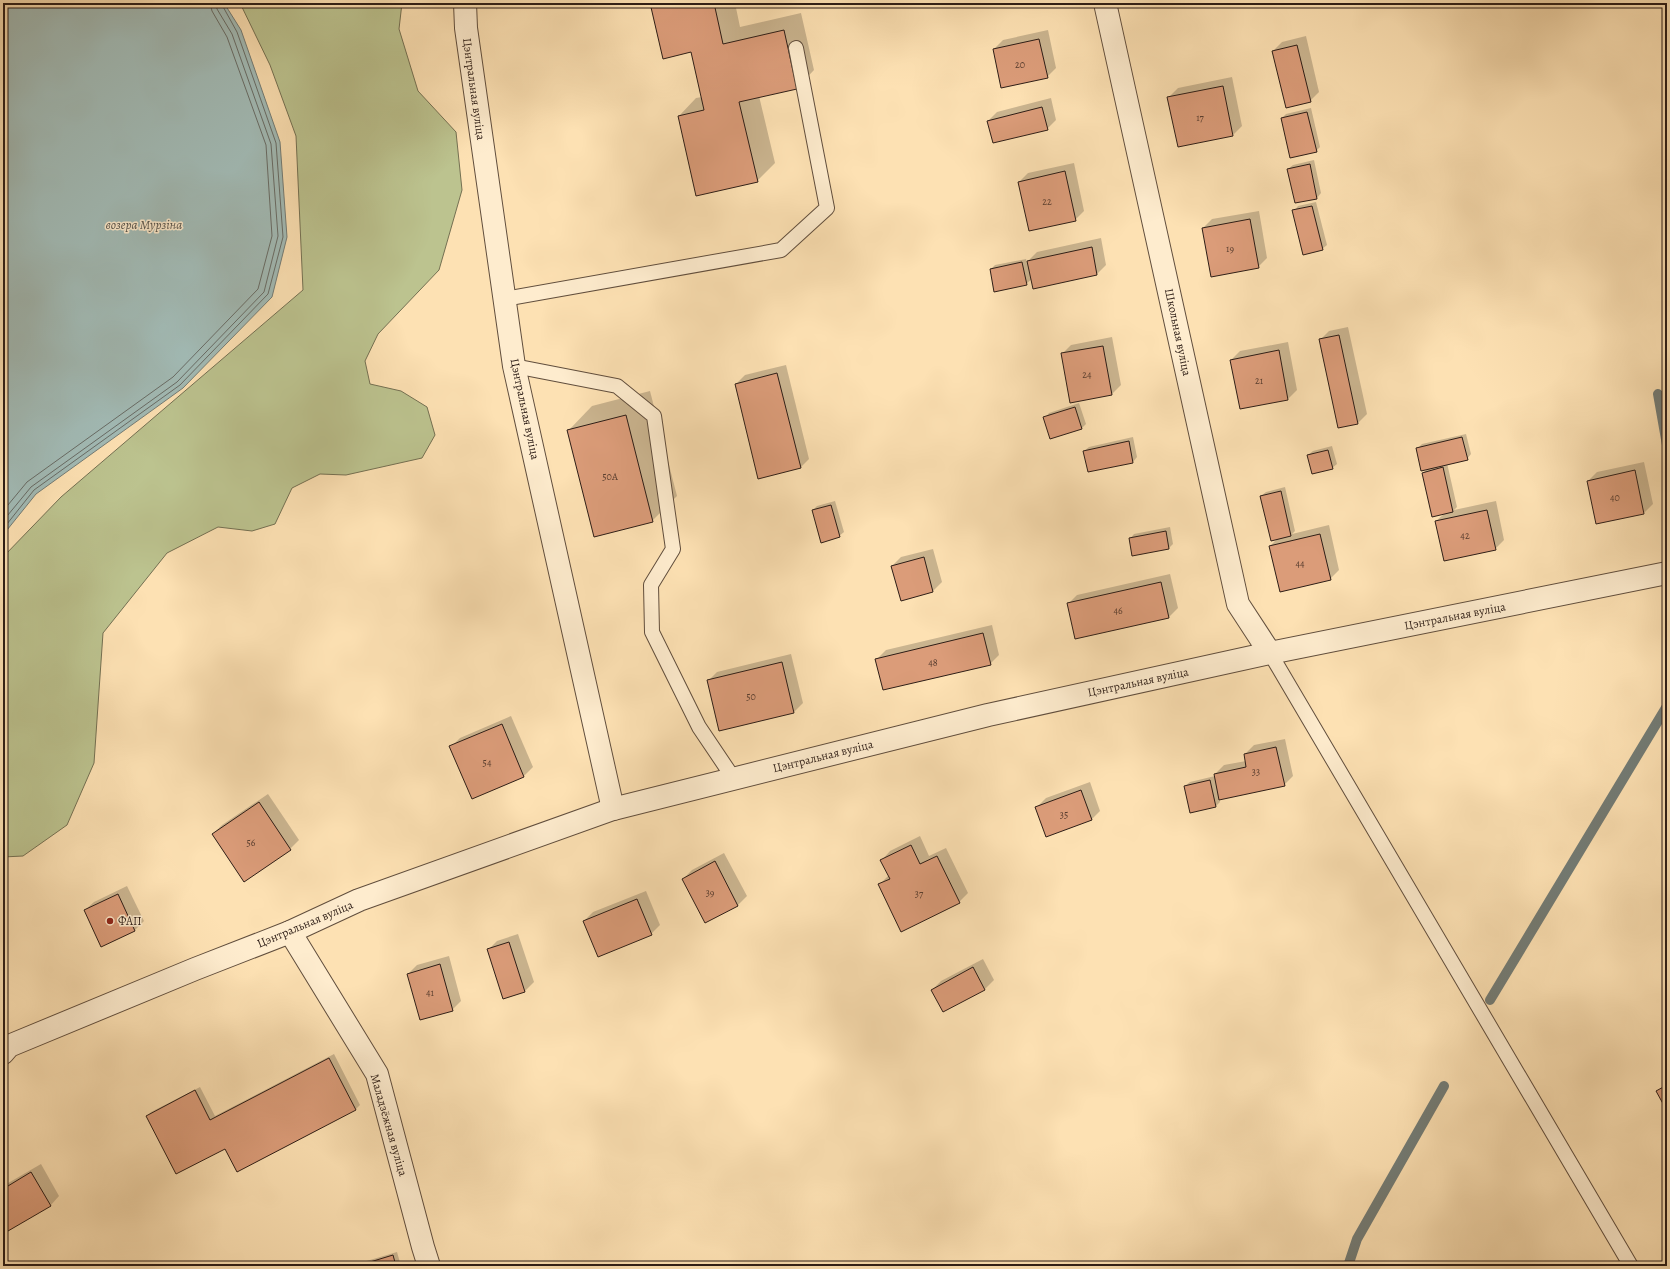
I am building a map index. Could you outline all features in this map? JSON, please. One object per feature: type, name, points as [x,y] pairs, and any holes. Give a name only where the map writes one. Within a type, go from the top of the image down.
[{"type":"street","name":"Цэнтральная вуліца","points":[[465,3],[466,28],[514,366],[613,809]]},
{"type":"street","name":"Школьная вуліца","points":[[1105,3],[1238,604],[1270,653]]},
{"type":"street","name":"Цэнтральная вуліца","points":[[5,1047],[194,969],[290,932],[359,900],[613,809],[988,715],[1270,653],[1667,573]]},
{"type":"street","name":"Маладзёжная вуліца","points":[[290,932],[377,1074],[429,1266]]},
{"type":"lane","points":[[504,299],[781,250],[827,208],[796,48]]},
{"type":"lane","points":[[514,366],[617,386],[654,416],[673,549],[651,585],[652,632],[699,728],[734,778]]},
{"type":"lane","points":[[1270,653],[1631,1266]]},
{"type":"green space","points":[[240,3],[402,3],[399,29],[418,91],[456,132],[462,190],[439,270],[378,334],[365,361],[370,384],[401,391],[427,407],[435,435],[422,458],[346,475],[320,474],[292,488],[275,524],[252,531],[218,527],[167,553],[103,633],[94,763],[67,825],[23,856],[3,857],[3,557],[61,497],[303,290],[296,136],[270,65]]},
{"type":"water","name":"возера Мурзіна","points":[[3,3],[224,3],[241,30],[280,142],[287,237],[272,297],[183,388],[36,494],[3,535]]},
{"type":"building","points":[[650,3],[714,3],[723,44],[784,30],[797,89],[739,102],[758,182],[696,196],[678,116],[704,110],[691,52],[663,59]]},
{"type":"building","points":[[1039,39],[1048,78],[1001,88],[993,49]]},
{"type":"building","points":[[1297,45],[1311,102],[1286,108],[1272,51]]},
{"type":"building","points":[[1223,86],[1233,136],[1178,147],[1167,97]]},
{"type":"building","points":[[1042,107],[1048,130],[993,143],[987,121]]},
{"type":"building","points":[[1307,112],[1317,152],[1290,158],[1281,118]]},
{"type":"building","points":[[1310,164],[1317,199],[1295,203],[1287,169]]},
{"type":"building","points":[[1065,171],[1076,221],[1029,231],[1018,182]]},
{"type":"building","points":[[1312,206],[1323,250],[1303,255],[1292,210]]},
{"type":"building","points":[[1250,219],[1259,268],[1211,277],[1202,228]]},
{"type":"building","points":[[1092,247],[1097,275],[1033,289],[1027,261]]},
{"type":"building","points":[[1022,262],[1027,285],[994,292],[990,269]]},
{"type":"building","points":[[1339,335],[1358,424],[1338,428],[1319,339]]},
{"type":"building","points":[[1103,346],[1112,395],[1070,403],[1061,353]]},
{"type":"building","points":[[1279,350],[1288,400],[1240,409],[1230,360]]},
{"type":"building","points":[[777,373],[801,468],[758,479],[735,384]]},
{"type":"building","points":[[1075,407],[1082,429],[1050,439],[1043,417]]},
{"type":"building","points":[[626,415],[653,522],[594,537],[567,430]]},
{"type":"building","points":[[1462,437],[1468,460],[1421,471],[1416,448]]},
{"type":"building","points":[[1129,441],[1133,463],[1088,472],[1083,451]]},
{"type":"building","points":[[1328,450],[1333,469],[1312,474],[1307,455]]},
{"type":"building","points":[[1443,467],[1453,512],[1432,517],[1422,473]]},
{"type":"building","points":[[1635,470],[1644,514],[1596,524],[1587,481]]},
{"type":"building","points":[[1281,491],[1291,536],[1271,541],[1260,496]]},
{"type":"building","points":[[831,505],[840,537],[821,543],[812,510]]},
{"type":"building","points":[[1487,510],[1496,550],[1444,561],[1435,521]]},
{"type":"building","points":[[1166,531],[1169,549],[1132,556],[1129,538]]},
{"type":"building","points":[[1320,534],[1331,580],[1280,592],[1269,546]]},
{"type":"building","points":[[924,557],[933,592],[901,601],[891,566]]},
{"type":"building","points":[[1161,582],[1169,618],[1075,639],[1067,603]]},
{"type":"building","points":[[983,633],[991,665],[883,690],[875,659]]},
{"type":"building","points":[[782,662],[794,713],[719,731],[707,680]]},
{"type":"building","points":[[502,724],[524,777],[472,799],[449,746]]},
{"type":"building","points":[[1276,747],[1285,786],[1219,800],[1214,774],[1246,767],[1244,754]]},
{"type":"building","points":[[1210,780],[1216,807],[1190,813],[1184,786]]},
{"type":"building","points":[[1081,790],[1092,820],[1046,837],[1035,807]]},
{"type":"building","points":[[259,802],[291,850],[244,882],[212,834]]},
{"type":"building","points":[[911,845],[920,864],[937,856],[960,903],[901,932],[878,884],[890,879],[880,860]]},
{"type":"building","points":[[715,861],[738,906],[705,923],[682,879]]},
{"type":"building","name":"ФАП","points":[[118,894],[135,931],[101,947],[84,910]]},
{"type":"building","points":[[637,899],[652,935],[598,957],[583,921]]},
{"type":"building","points":[[509,942],[525,992],[503,999],[487,949]]},
{"type":"building","points":[[440,964],[453,1011],[420,1020],[407,974]]},
{"type":"building","points":[[973,967],[985,990],[943,1012],[931,990]]},
{"type":"building","points":[[329,1058],[356,1110],[237,1172],[225,1149],[176,1174],[146,1116],[195,1090],[210,1120]]},
{"type":"building","points":[[1667,1085],[1667,1111],[1656,1091]]},
{"type":"building","points":[[31,1172],[51,1206],[8,1231],[3,1221],[3,1189]]},
{"type":"building","points":[[393,1255],[396,1266],[357,1266]]},
{"type":"waterway","points":[[1658,394],[1667,445]]},
{"type":"waterway","points":[[1490,1000],[1667,706]]},
{"type":"waterway","points":[[1348,1266],[1357,1239],[1444,1086]]},
{"type":"place","name":"ФАП","points":[[110,921]]}]
